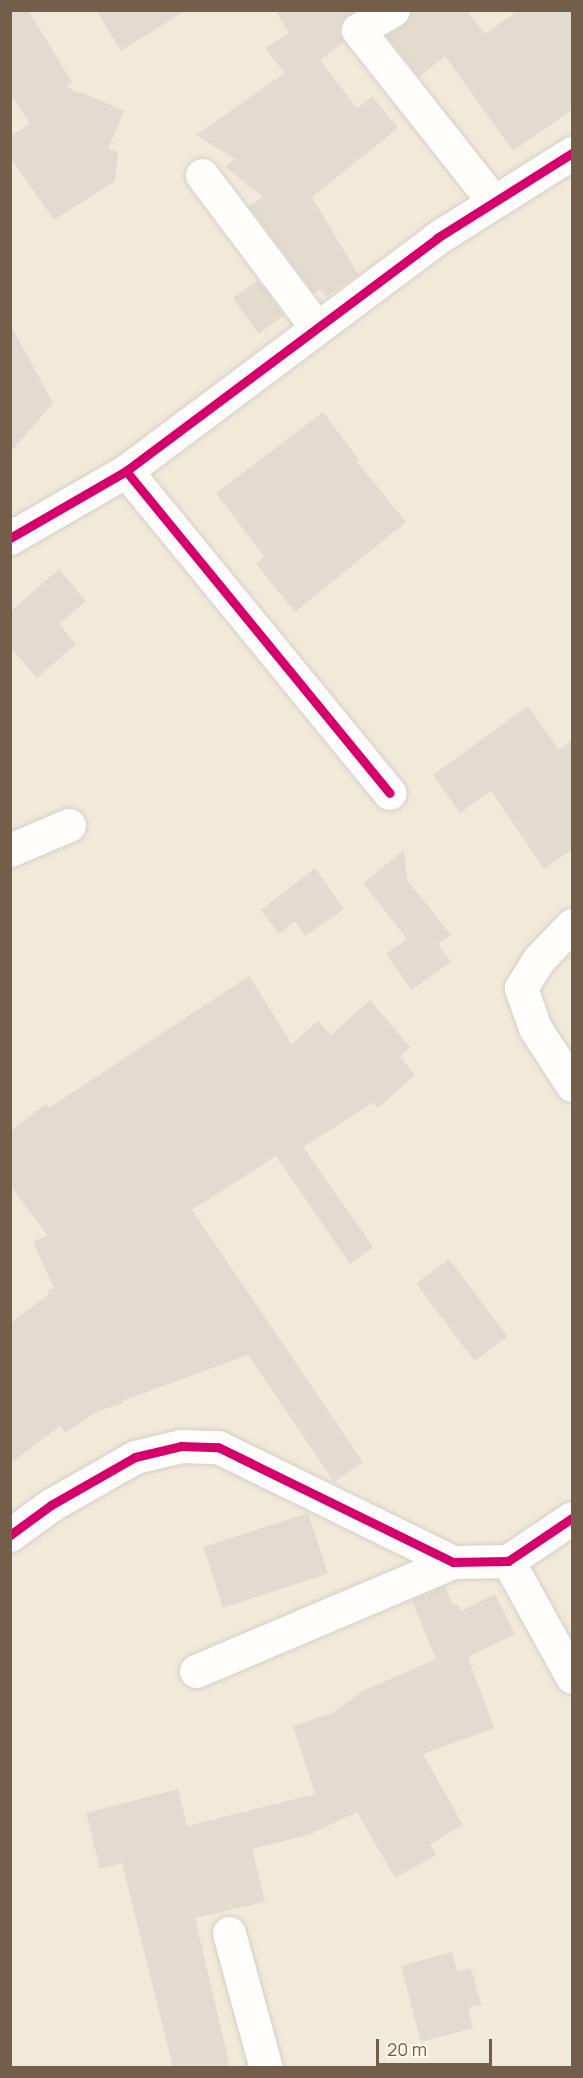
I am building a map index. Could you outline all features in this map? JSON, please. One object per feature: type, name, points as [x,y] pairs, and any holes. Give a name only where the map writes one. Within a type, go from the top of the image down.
[{"type":"street","points":[[393,10],[358,30],[493,201]]},
{"type":"street","points":[[10,538],[126,471],[437,238],[573,153]]},
{"type":"street","points":[[201,175],[316,327]]},
{"type":"street","points":[[126,471],[390,793]]},
{"type":"street","points":[[10,850],[69,825]]},
{"type":"street","points":[[573,925],[539,959],[521,988],[536,1028],[573,1085]]},
{"type":"street","points":[[10,1535],[51,1505],[135,1457],[181,1446],[218,1447],[453,1562]]},
{"type":"street","points":[[196,1671],[453,1562],[508,1561],[573,1518]]},
{"type":"street","points":[[508,1561],[573,1677]]},
{"type":"street","points":[[229,1934],[266,2067]]},
{"type":"shaded area","points":[[11,11],[572,11],[572,2067],[11,2067]]},
{"type":"building","points":[[10,10],[28,10],[72,82],[66,86],[124,111],[108,149],[118,152],[115,181],[54,220],[10,157],[10,136],[30,124],[10,93]]},
{"type":"building","points":[[96,10],[186,10],[121,51]]},
{"type":"building","points":[[275,10],[354,10],[341,22],[339,32],[344,42],[320,60],[357,108],[372,96],[398,128],[312,197],[358,274],[326,297],[320,290],[314,294],[249,206],[263,197],[225,167],[235,159],[196,135],[285,73],[265,48],[289,33]]},
{"type":"building","points":[[412,10],[466,10],[485,34],[519,10],[573,10],[573,109],[513,151],[445,56],[419,77],[386,35],[403,26]]},
{"type":"building","points":[[258,280],[284,316],[259,334],[233,298]]},
{"type":"building","points":[[10,324],[53,403],[10,453]]},
{"type":"building","points":[[323,412],[359,460],[357,462],[406,522],[295,612],[256,564],[264,557],[216,493]]},
{"type":"building","points":[[59,569],[86,601],[59,624],[76,644],[37,678],[10,647],[10,612]]},
{"type":"building","points":[[528,706],[559,750],[573,739],[573,848],[544,869],[491,791],[460,813],[433,775]]},
{"type":"building","points":[[404,850],[407,880],[451,935],[438,944],[451,962],[411,990],[386,954],[407,939],[363,883]]},
{"type":"building","points":[[315,868],[344,909],[305,936],[295,921],[279,934],[261,910]]},
{"type":"building","points":[[249,976],[292,1044],[318,1021],[331,1035],[370,1000],[410,1047],[400,1057],[415,1075],[378,1108],[374,1102],[303,1147],[373,1247],[350,1264],[276,1156],[192,1210],[363,1462],[334,1482],[248,1355],[98,1411],[65,1433],[60,1426],[10,1464],[10,1323],[49,1294],[48,1290],[54,1288],[33,1242],[47,1235],[10,1185],[10,1131],[46,1104],[49,1108]]},
{"type":"building","points":[[449,1259],[507,1336],[475,1361],[416,1284]]},
{"type":"building","points":[[308,1513],[328,1574],[223,1608],[203,1547]]},
{"type":"building","points":[[445,1586],[453,1606],[457,1604],[461,1611],[495,1594],[515,1634],[468,1657],[494,1728],[423,1754],[463,1825],[430,1844],[436,1855],[395,1878],[357,1812],[308,1835],[252,1849],[265,1902],[195,1918],[230,2067],[173,2067],[122,1863],[100,1869],[86,1813],[178,1789],[187,1826],[315,1794],[293,1726],[332,1713],[363,1691],[436,1659],[412,1601]]},
{"type":"building","points":[[452,1952],[457,1971],[471,1968],[481,2005],[468,2008],[473,2028],[421,2042],[401,1966]]},
{"type":"cycle path","points":[[10,538],[126,471],[437,238],[572,153]]},
{"type":"cycle path","points":[[126,471],[390,793]]},
{"type":"cycle path","points":[[10,1535],[51,1505],[135,1457],[181,1446],[218,1447],[453,1562],[508,1561],[572,1518]]}]
